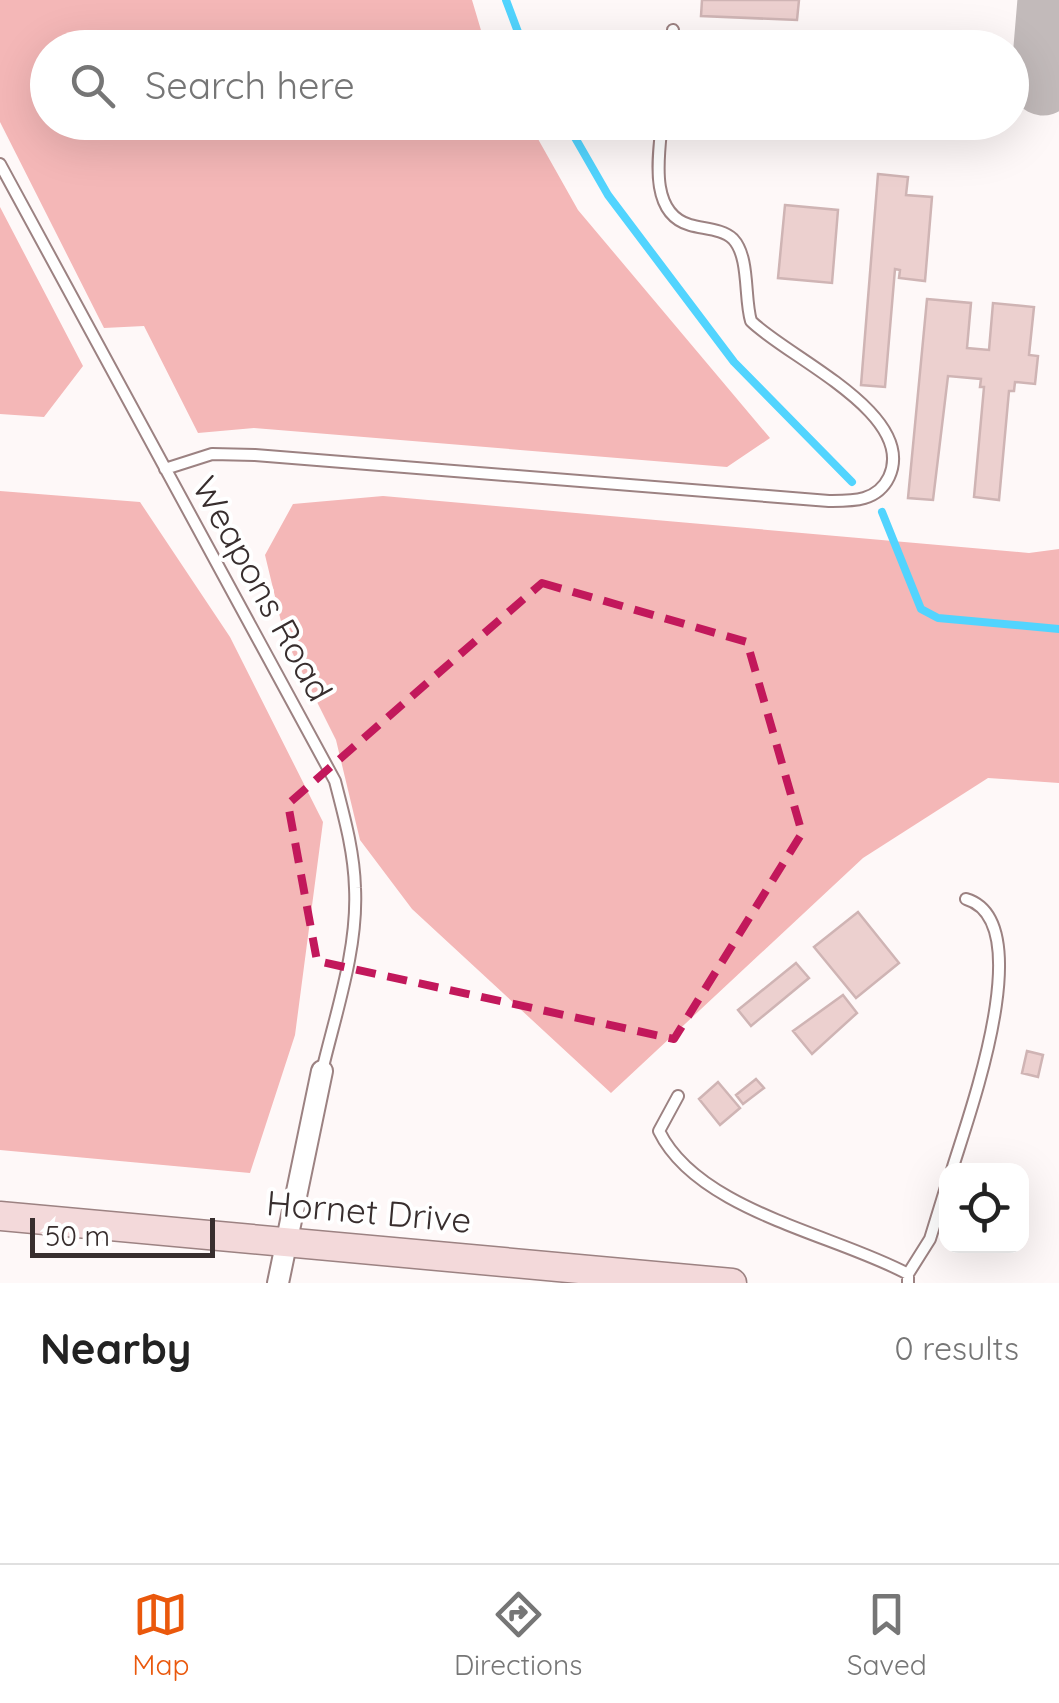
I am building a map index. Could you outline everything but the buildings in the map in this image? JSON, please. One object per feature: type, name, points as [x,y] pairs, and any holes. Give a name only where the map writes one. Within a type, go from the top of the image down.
[{"type":"main road","name":"Hornet Drive","points":[[0,1216],[732,1283]]},
{"type":"street","points":[[278,1283],[322,1071]]},
{"type":"lane","points":[[165,469],[212,454],[255,455],[829,500],[856,501],[876,494],[890,476],[890,438],[883,424],[864,405],[750,322],[740,249],[731,236],[685,224],[665,202],[658,182],[661,140]]},
{"type":"lane","name":"Weapons Road","points":[[0,164],[335,781],[356,890],[352,944],[322,1071]]},
{"type":"lane","points":[[954,1163],[996,1021],[996,932],[989,914],[966,900]]},
{"type":"lane","points":[[678,1096],[658,1131],[671,1157],[689,1172],[780,1220],[908,1278],[930,1239],[939,1210]]},
{"type":"highlighted area","points":[[542,583],[747,642],[802,833],[674,1039],[317,961],[288,804]]},
{"type":"shaded area","points":[[0,0],[472,0],[481,30],[30,30],[30,140],[539,140],[578,210],[770,438],[727,467],[254,428],[198,433],[144,326],[104,328],[0,122]]},
{"type":"shaded area","points":[[0,207],[83,366],[44,417],[0,414]]},
{"type":"shaded area","points":[[0,491],[140,502],[230,637],[323,822],[295,1035],[250,1173],[0,1150]]},
{"type":"shaded area","points":[[383,496],[1029,553],[1059,549],[1059,783],[988,778],[863,858],[611,1093],[412,909],[360,840],[336,740],[285,638],[265,555],[293,504]]},
{"type":"waterway","points":[[506,0],[517,30]]},
{"type":"waterway","points":[[576,140],[608,195],[734,362],[852,482]]},
{"type":"waterway","points":[[882,512],[921,609],[938,618],[1059,629]]},
{"type":"taxiway","points":[[1043,83],[1050,0]]}]
